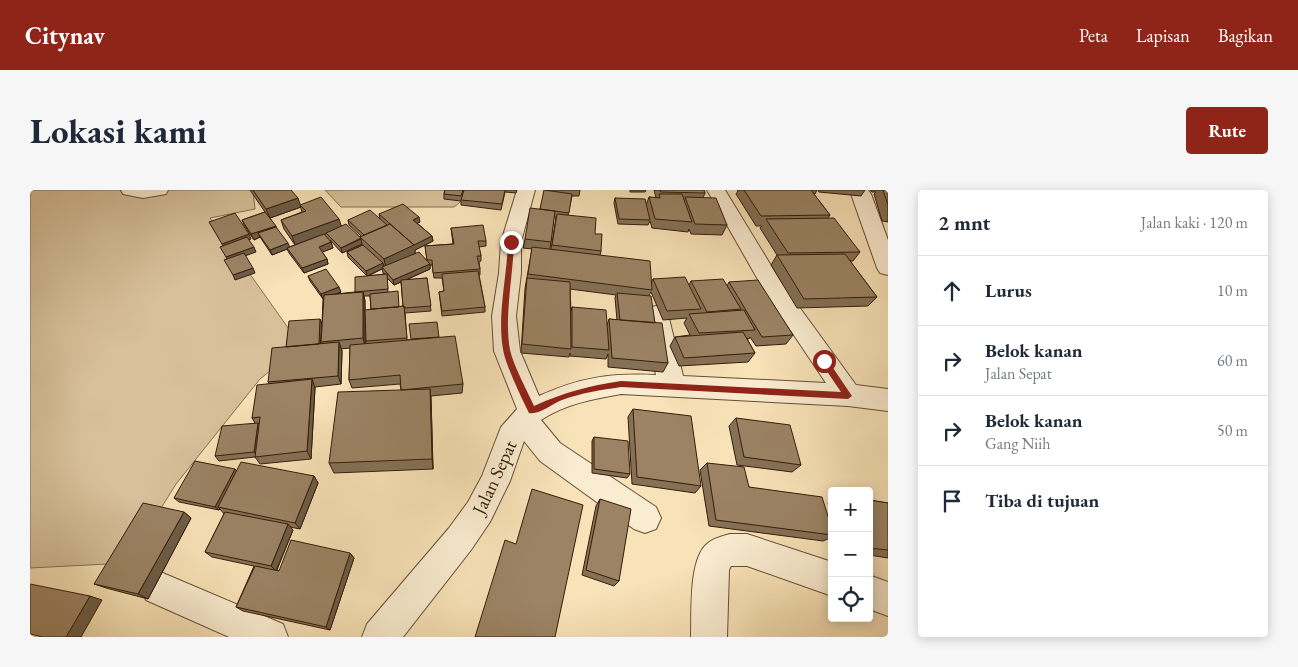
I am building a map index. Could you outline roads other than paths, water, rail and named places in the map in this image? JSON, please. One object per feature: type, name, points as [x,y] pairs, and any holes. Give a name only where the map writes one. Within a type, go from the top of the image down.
[{"type":"street","points":[[130,190],[143,192],[159,190]]},
{"type":"street","points":[[526,190],[511,242],[510,273],[504,316],[507,351],[528,416],[550,452],[645,518]]},
{"type":"street","points":[[716,190],[773,287],[848,396]]},
{"type":"street","points":[[860,194],[888,268]]},
{"type":"street","points":[[656,314],[672,387]]},
{"type":"street","name":"Jalan Sepat","points":[[380,637],[460,539],[479,512],[495,481],[511,436],[528,416],[558,399],[585,389],[621,384],[848,396],[888,400]]},
{"type":"street","points":[[708,637],[712,564],[720,554],[730,550],[747,550],[828,578]]},
{"type":"street","points":[[158,588],[270,637]]},
{"type":"street","points":[[873,593],[888,599]]}]
